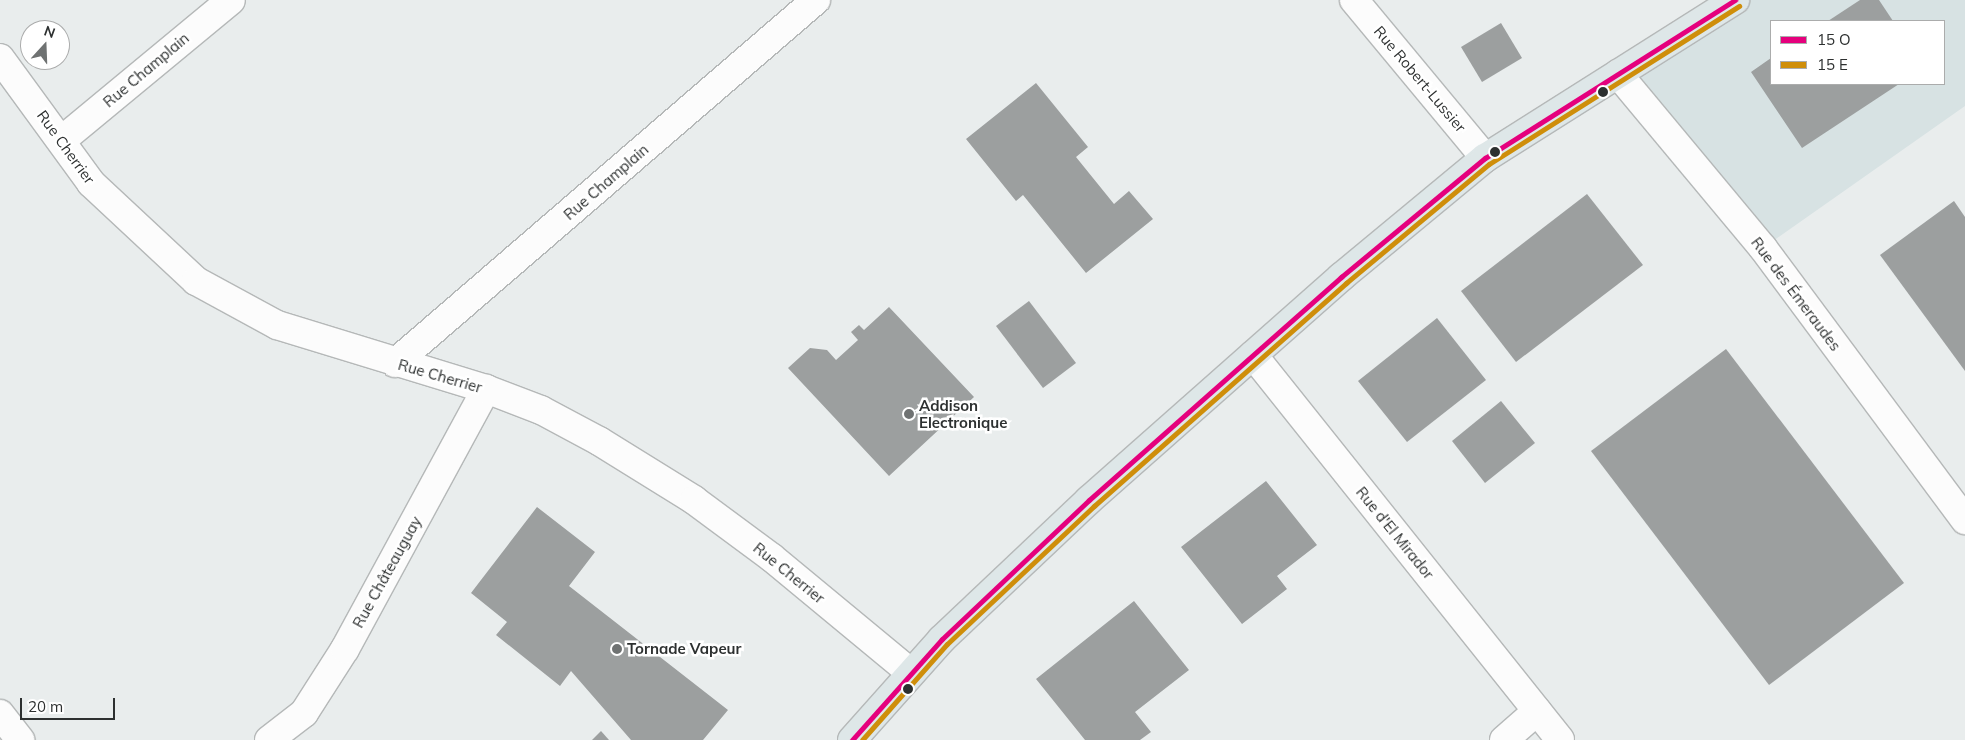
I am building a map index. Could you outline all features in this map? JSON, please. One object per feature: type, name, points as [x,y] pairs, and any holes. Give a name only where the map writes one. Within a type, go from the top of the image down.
[{"type":"main road","points":[[852,740],[910,672],[1089,500],[1341,277],[1486,158],[1735,0]]},
{"type":"street","name":"Rue Champlain","points":[[62,140],[230,0]]},
{"type":"street","name":"Rue Champlain","points":[[395,363],[816,0]]},
{"type":"street","name":"Rue Robert-Lussier","points":[[1354,0],[1486,158]]},
{"type":"street","name":"Rue Cherrier","points":[[0,58],[62,140],[91,183],[196,281],[277,325],[395,363],[486,389],[541,410],[599,441],[694,500],[771,557],[910,672]]},
{"type":"street","name":"Rue des Émeraudes","points":[[1618,74],[1763,248],[1965,520]]},
{"type":"street","name":"Rue d'El Mirador","points":[[1253,355],[1560,740]]},
{"type":"street","name":"Rue Châteauguay","points":[[269,740],[304,713],[345,649],[486,389]]},
{"type":"street","points":[[1504,740],[1537,711]]},
{"type":"street","points":[[0,714],[20,740]]},
{"type":"shaded area","points":[[1745,0],[1965,0],[1965,106],[1763,248],[1618,74]]},
{"type":"building","points":[[1860,0],[1879,0],[1892,20],[1830,20]]},
{"type":"building","points":[[1501,23],[1522,58],[1482,82],[1461,47]]},
{"type":"building","points":[[1770,59],[1770,85],[1897,85],[1802,148],[1751,72]]},
{"type":"building","points":[[1036,83],[1088,147],[1076,157],[1114,204],[1129,191],[1153,219],[1086,273],[1023,195],[1016,201],[966,139]]},
{"type":"building","points":[[1587,194],[1643,265],[1516,362],[1461,291]]},
{"type":"building","points":[[1954,201],[1965,217],[1965,371],[1880,255]]},
{"type":"building","points":[[1029,301],[1076,363],[1043,388],[996,326]]},
{"type":"building","points":[[889,307],[974,397],[889,476],[788,368],[810,348],[827,350],[836,360],[858,340],[851,332],[859,325],[864,330]]},
{"type":"building","points":[[1437,318],[1486,380],[1407,442],[1358,381]]},
{"type":"building","points":[[1726,349],[1904,583],[1769,685],[1591,451]]},
{"type":"building","points":[[1501,401],[1535,443],[1485,483],[1452,441]]},
{"type":"building","points":[[1266,481],[1317,545],[1277,576],[1287,589],[1242,624],[1181,547]]},
{"type":"building","points":[[537,507],[595,552],[569,586],[728,710],[703,740],[631,740],[571,671],[560,686],[496,635],[507,622],[471,593]]},
{"type":"building","points":[[1134,601],[1189,670],[1135,712],[1151,732],[1140,740],[1085,740],[1036,679]]},
{"type":"building","points":[[601,731],[609,740],[592,740]]},
{"type":"transit line","points":[[852,740],[942,639],[1089,500],[1341,277],[1485,158],[1735,0]]},
{"type":"transit line","points":[[862,740],[947,644],[1094,506],[1346,283],[1489,164],[1739,6]]},
{"type":"place","name":"Addison Electronique","points":[[909,414]]},
{"type":"place","name":"Tornade Vapeur","points":[[617,649]]}]
